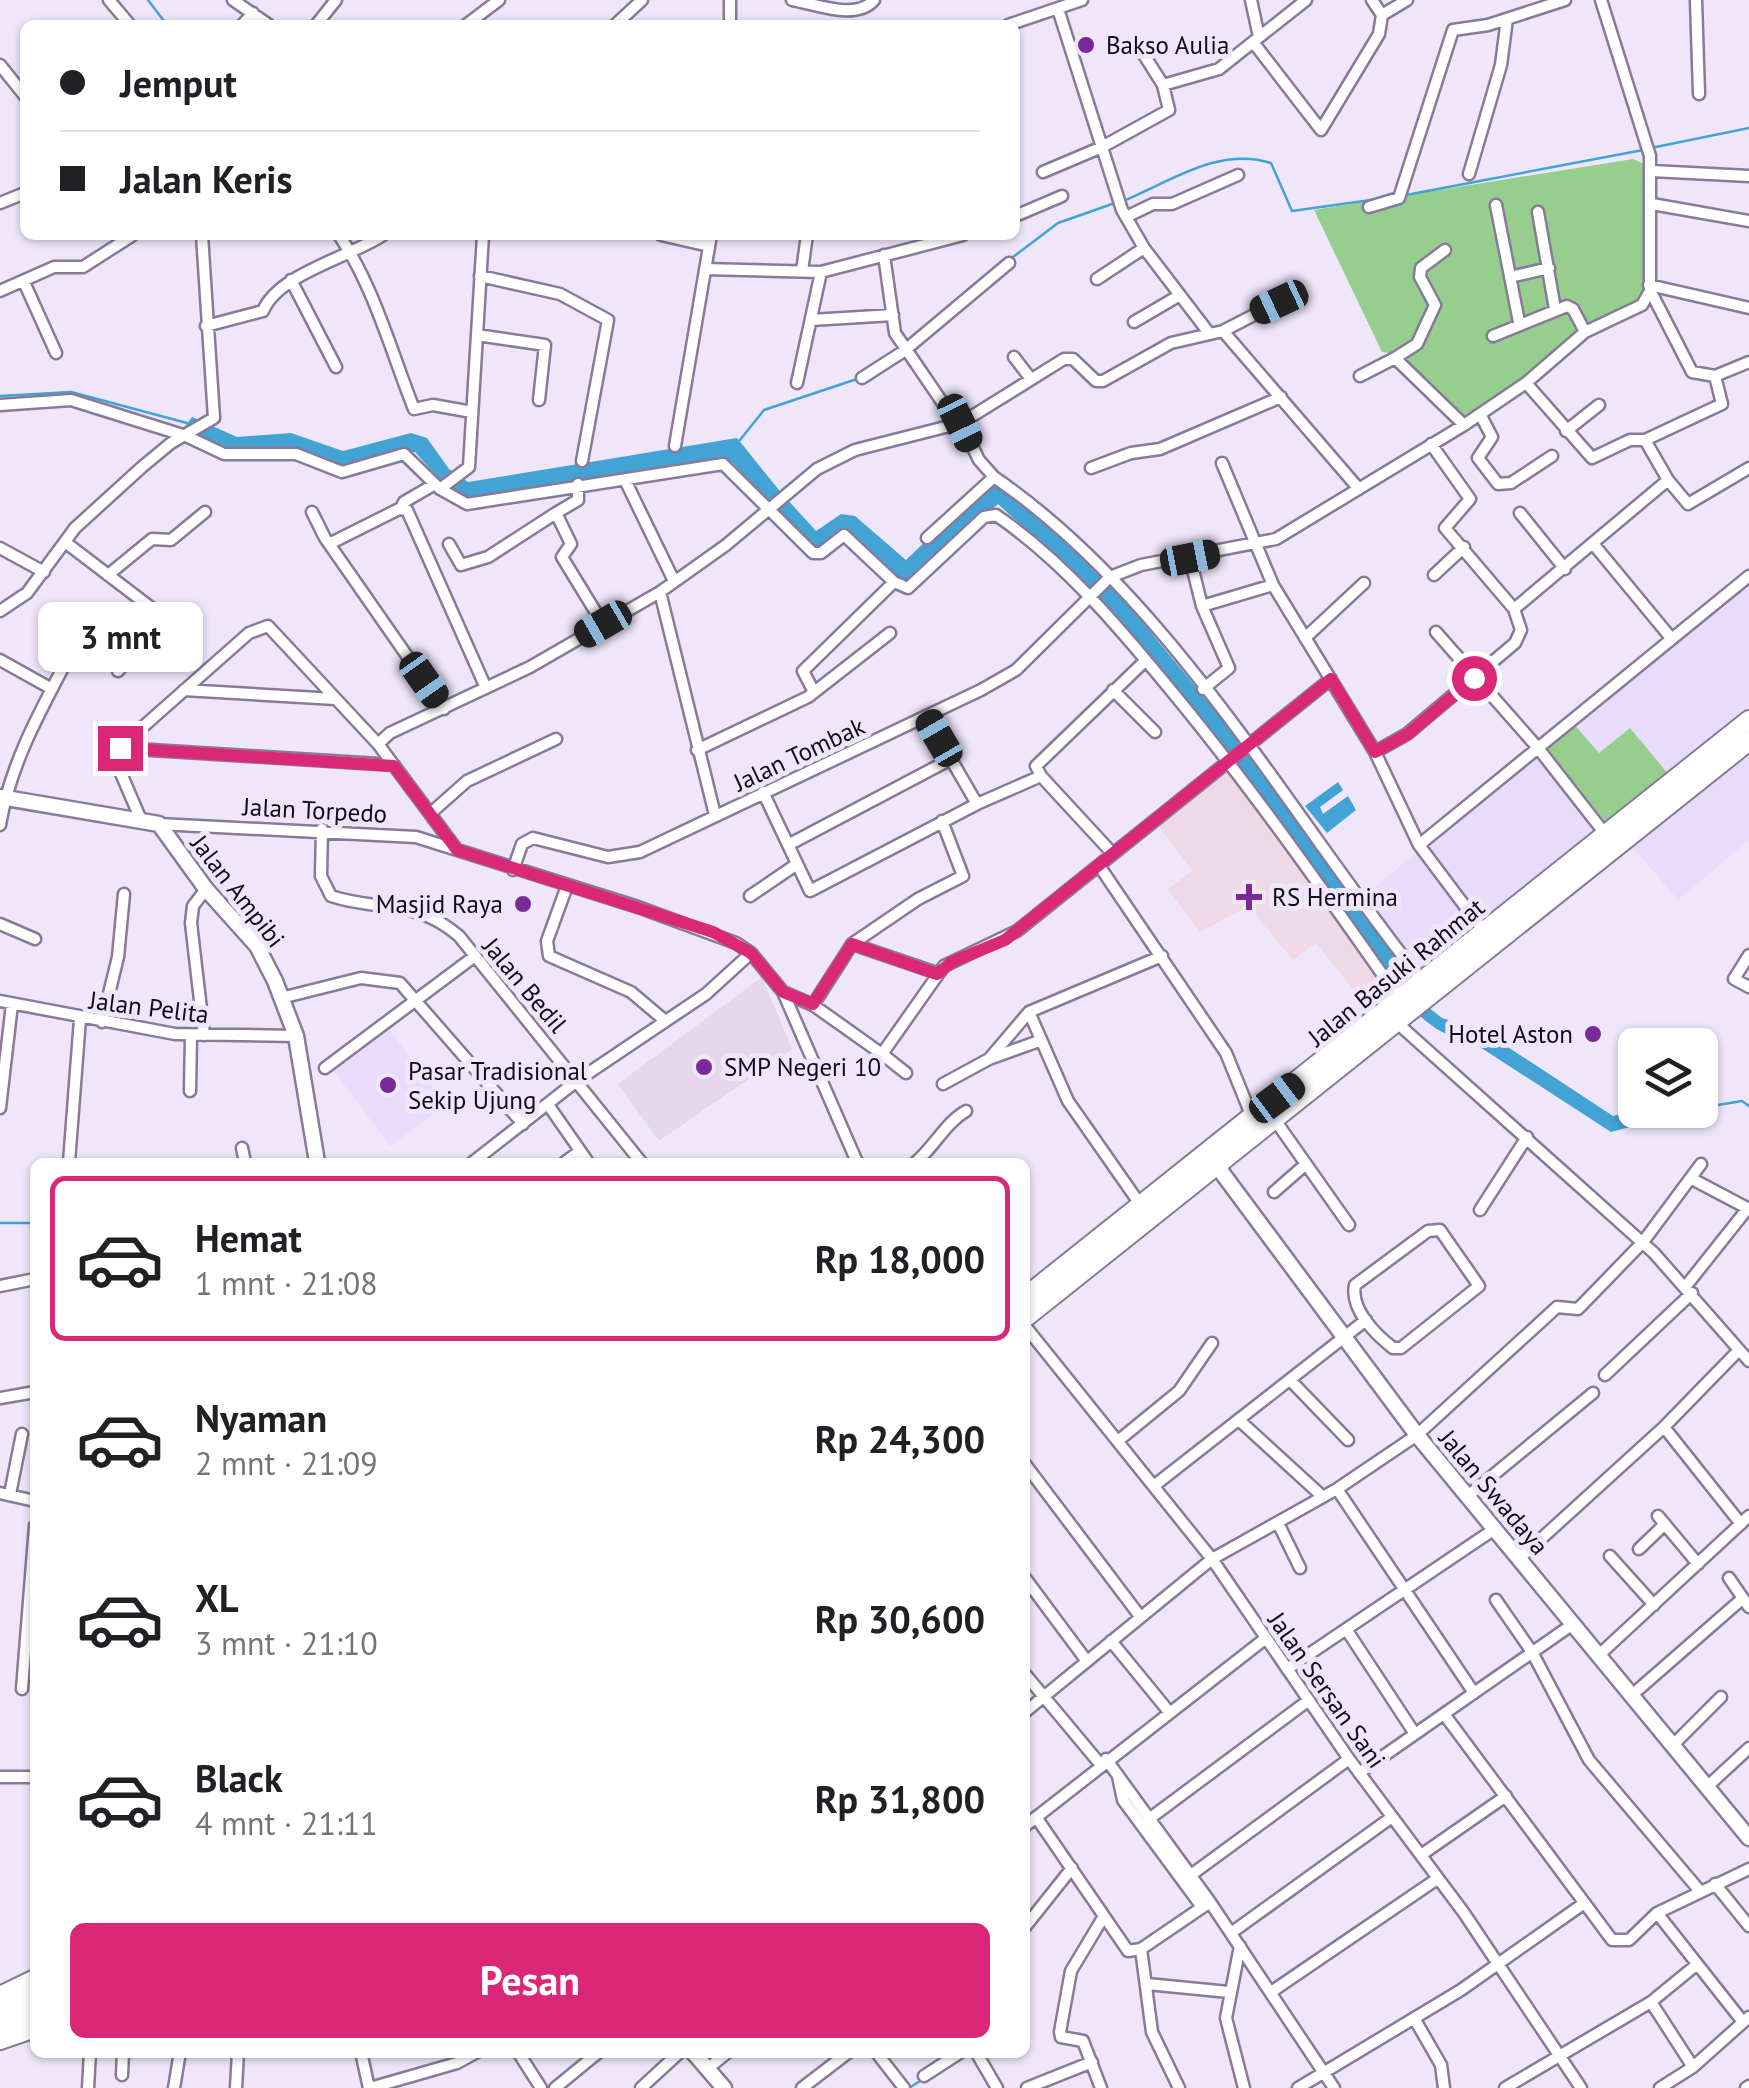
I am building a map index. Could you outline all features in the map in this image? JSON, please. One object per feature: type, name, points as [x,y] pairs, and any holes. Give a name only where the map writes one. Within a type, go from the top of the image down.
[{"type":"highway","name":"Jalan Basuki Rahmat","points":[[1030,1314],[1275,1120],[1486,934],[1749,720]]},
{"type":"highway","name":"Jalan Basuki Rahmat","points":[[1425,988],[1749,741]]},
{"type":"highway","name":"Jalan Basuki Rahmat","points":[[1030,1294],[1252,1117],[1402,1009]]},
{"type":"highway","points":[[0,1996],[30,1981]]},
{"type":"highway","points":[[0,2009],[30,1997]]},
{"type":"highway","points":[[0,2025],[30,2013]]},
{"type":"highway","points":[[0,2040],[30,2030]]},
{"type":"street","points":[[109,0],[126,20]]},
{"type":"street","points":[[233,0],[263,20]]},
{"type":"street","points":[[320,20],[336,0]]},
{"type":"street","points":[[473,20],[499,0]]},
{"type":"street","points":[[620,20],[642,0]]},
{"type":"street","points":[[792,0],[853,10],[868,7],[874,0]]},
{"type":"street","points":[[1020,21],[1082,0]]},
{"type":"street","points":[[1251,0],[1256,40],[1319,130],[1379,34],[1382,14],[1372,0]]},
{"type":"street","points":[[1163,86],[1220,69],[1306,0]]},
{"type":"street","points":[[1382,14],[1406,0]]},
{"type":"street","points":[[1369,206],[1399,195],[1453,30],[1508,19],[1565,0]]},
{"type":"street","points":[[1107,579],[1141,565],[1256,546],[1276,539],[1464,425],[1526,383],[1586,332],[1642,305],[1650,288],[1650,156],[1601,0]]},
{"type":"street","points":[[1696,0],[1699,94]]},
{"type":"street","points":[[1058,8],[1124,214],[1144,248],[1209,333]]},
{"type":"street","points":[[247,20],[253,13]]},
{"type":"street","points":[[1468,174],[1500,64],[1508,19]]},
{"type":"street","points":[[1043,172],[1102,148],[1168,110],[1163,86],[1141,50]]},
{"type":"street","points":[[0,64],[20,90]]},
{"type":"street","points":[[1652,172],[1749,176]]},
{"type":"street","points":[[1124,214],[1152,204],[1172,204],[1238,175]]},
{"type":"street","points":[[1020,214],[1062,196]]},
{"type":"street","points":[[1496,204],[1519,322]]},
{"type":"street","points":[[1652,204],[1749,222]]},
{"type":"street","points":[[1538,212],[1554,309]]},
{"type":"street","points":[[0,291],[57,266],[83,267],[125,240]]},
{"type":"street","points":[[0,611],[44,572],[66,542],[142,467],[214,418],[202,240]]},
{"type":"street","points":[[342,240],[352,255],[414,408],[433,405],[472,412]]},
{"type":"street","points":[[206,326],[263,311],[270,294],[291,280],[352,255],[375,240]]},
{"type":"street","points":[[329,544],[401,508],[404,502],[439,487],[469,467],[483,240]]},
{"type":"street","points":[[802,271],[806,240]]},
{"type":"street","points":[[705,269],[821,272],[927,240]]},
{"type":"street","points":[[675,446],[710,241]]},
{"type":"street","points":[[1097,279],[1144,248]]},
{"type":"street","points":[[1360,376],[1417,344],[1435,305],[1420,277],[1421,268],[1445,250]]},
{"type":"street","points":[[884,255],[902,346],[959,424],[979,460],[1107,579],[1203,689],[1425,988]]},
{"type":"street","points":[[862,378],[1009,264]]},
{"type":"street","points":[[1510,277],[1548,268]]},
{"type":"street","points":[[797,383],[821,272]]},
{"type":"street","points":[[480,276],[560,294],[608,320],[582,461]]},
{"type":"street","points":[[291,280],[336,367]]},
{"type":"street","points":[[24,282],[56,353]]},
{"type":"street","points":[[1650,288],[1749,308]]},
{"type":"street","points":[[1650,288],[1692,372],[1715,376],[1749,362]]},
{"type":"street","points":[[1134,322],[1180,295]]},
{"type":"street","points":[[378,744],[390,733],[486,688],[660,592],[770,510],[817,469],[854,450],[959,424],[1068,358],[1092,379],[1103,381],[1172,342],[1223,331],[1279,302]]},
{"type":"street","points":[[1493,336],[1519,322],[1570,306],[1586,332]]},
{"type":"street","points":[[811,320],[893,315]]},
{"type":"street","points":[[1223,331],[1358,488]]},
{"type":"street","points":[[477,335],[544,344],[538,400]]},
{"type":"street","points":[[1014,356],[1030,378]]},
{"type":"street","points":[[1395,358],[1464,425]]},
{"type":"street","points":[[1526,383],[1592,458],[1720,408],[1722,398],[1715,376]]},
{"type":"street","points":[[1091,468],[1131,453],[1160,449],[1281,398]]},
{"type":"street","points":[[0,406],[71,400],[188,435],[224,454],[296,454],[342,472],[404,454],[439,487],[467,504],[723,464],[815,554],[844,535],[894,582],[913,586],[992,514],[1090,593],[1230,759],[1402,1009],[1526,1137],[1643,1242],[1689,1289],[1749,1362]]},
{"type":"street","points":[[1566,431],[1599,405]]},
{"type":"street","points":[[1480,414],[1492,437],[1478,458],[1498,484],[1511,483],[1552,456]]},
{"type":"street","points":[[1645,440],[1668,480],[1688,504],[1749,468]]},
{"type":"street","points":[[1375,752],[1408,734],[1520,637],[1514,609],[1445,524],[1470,499],[1431,444]]},
{"type":"street","points":[[1222,463],[1273,585],[1375,752],[1419,845],[1486,934]]},
{"type":"street","points":[[926,538],[994,477]]},
{"type":"street","points":[[625,480],[674,581]]},
{"type":"street","points":[[1514,609],[1595,546],[1668,480]]},
{"type":"street","points":[[449,544],[461,565],[488,557],[578,500],[578,484]]},
{"type":"street","points":[[401,508],[406,510],[486,688]]},
{"type":"street","points":[[108,576],[152,539],[172,540],[205,512]]},
{"type":"street","points":[[312,512],[329,544],[444,709]]},
{"type":"street","points":[[556,513],[571,544],[562,558],[603,624]]},
{"type":"street","points":[[1520,513],[1565,570]]},
{"type":"street","points":[[66,542],[158,613],[143,642],[118,671]]},
{"type":"street","points":[[1595,546],[1670,638]]},
{"type":"street","points":[[1434,575],[1464,547]]},
{"type":"street","points":[[0,548],[44,572]]},
{"type":"street","points":[[1190,558],[1202,606],[1229,668],[1203,689]]},
{"type":"street","points":[[1419,845],[1749,576]]},
{"type":"street","name":"Jalan Tombak","points":[[513,870],[528,839],[619,857],[640,852],[926,716],[1016,670],[1107,579]]},
{"type":"street","points":[[814,692],[803,671],[894,582]]},
{"type":"street","points":[[1305,638],[1364,584]]},
{"type":"street","points":[[1202,606],[1273,585]]},
{"type":"street","points":[[660,592],[715,815]]},
{"type":"street","points":[[0,598],[12,604]]},
{"type":"street","points":[[141,820],[118,764],[120,748],[249,633],[268,626],[378,744],[457,850]]},
{"type":"street","points":[[1436,632],[1538,748],[1607,836]]},
{"type":"street","points":[[698,750],[814,692],[890,633]]},
{"type":"street","points":[[0,660],[52,689]]},
{"type":"street","points":[[1113,854],[1036,766],[1146,660]]},
{"type":"street","points":[[0,825],[2,797],[28,733],[66,662]]},
{"type":"street","points":[[882,1054],[937,974],[952,962],[1017,932],[1331,679]]},
{"type":"street","points":[[184,690],[335,699]]},
{"type":"street","points":[[1114,690],[1156,732]]},
{"type":"street","points":[[926,716],[977,804]]},
{"type":"street","points":[[432,812],[466,781],[556,738]]},
{"type":"street","points":[[120,748],[394,766]]},
{"type":"street","points":[[788,845],[951,759]]},
{"type":"street","points":[[762,792],[810,891],[942,821],[1041,776]]},
{"type":"street","points":[[2,797],[159,824]]},
{"type":"street","points":[[813,1004],[852,944],[918,899],[963,876],[942,821]]},
{"type":"street","name":"Jalan Torpedo","points":[[159,824],[322,829],[416,837],[713,932],[751,953],[783,992],[856,1158]]},
{"type":"street","name":"Jalan Ampibi","points":[[159,824],[206,889],[256,946],[281,998],[296,1036],[316,1158]]},
{"type":"street","name":"Jalan Bedil","points":[[322,829],[321,876],[331,896],[423,913],[450,928],[638,1158]]},
{"type":"street","points":[[750,896],[797,864]]},
{"type":"street","points":[[1100,867],[1231,1060],[1252,1117]]},
{"type":"street","points":[[567,886],[547,941],[549,956],[631,992],[663,1019]]},
{"type":"street","points":[[204,1036],[191,923],[193,906],[206,889]]},
{"type":"street","points":[[102,1022],[118,957],[124,894]]},
{"type":"street","points":[[0,924],[35,939]]},
{"type":"street","points":[[852,944],[937,974]]},
{"type":"street","points":[[478,1158],[578,1080],[663,1019],[706,994],[751,953]]},
{"type":"street","points":[[1749,955],[1734,979],[1749,987]]},
{"type":"street","points":[[325,1068],[475,956]]},
{"type":"street","points":[[989,1059],[1029,1012],[1162,956]]},
{"type":"street","points":[[281,998],[343,980],[377,978],[400,983],[524,1124]]},
{"type":"street","points":[[783,992],[813,1004],[906,1073]]},
{"type":"street","points":[[0,1108],[6,1002]]},
{"type":"street","name":"Jalan Pelita","points":[[6,1002],[80,1019],[190,1035],[296,1036]]},
{"type":"street","points":[[1029,1012],[1068,1101],[1142,1207]]},
{"type":"street","points":[[70,1158],[80,1019]]},
{"type":"street","points":[[190,1035],[190,1091]]},
{"type":"street","points":[[943,1084],[989,1059],[1038,1040]]},
{"type":"street","points":[[548,1106],[585,1158]]},
{"type":"street","points":[[921,1158],[940,1141],[952,1119],[966,1111]]},
{"type":"street","points":[[1275,1120],[1350,1225]]},
{"type":"street","points":[[1480,1210],[1526,1137]]},
{"type":"street","points":[[242,1148],[244,1158]]},
{"type":"street","points":[[570,1158],[580,1151]]},
{"type":"street","points":[[1274,1192],[1306,1164]]},
{"type":"street","points":[[1694,1180],[1701,1164]]},
{"type":"street","name":"Jalan Swadaya","points":[[1217,1166],[1418,1435],[1710,1785],[1749,1838]]},
{"type":"street","points":[[1030,1708],[1139,1614],[1212,1559],[1337,1489],[1418,1435],[1557,1308],[1578,1309],[1643,1242],[1686,1181],[1694,1180],[1749,1208],[1689,1289],[1605,1375]]},
{"type":"street","points":[[1432,1229],[1440,1230],[1478,1283],[1477,1289],[1400,1348],[1389,1346],[1366,1320],[1354,1300],[1356,1285],[1432,1229]]},
{"type":"street","points":[[0,1286],[30,1279]]},
{"type":"street","points":[[1155,1485],[1292,1382],[1366,1320]]},
{"type":"street","name":"Jalan Sersan Sani","points":[[1030,1332],[1212,1559],[1348,1759],[1498,1962],[1581,2088]]},
{"type":"street","points":[[1119,1440],[1179,1391],[1212,1344]]},
{"type":"street","points":[[1520,1558],[1664,1428],[1738,1350]]},
{"type":"street","points":[[1292,1382],[1348,1440]]},
{"type":"street","points":[[0,1398],[30,1393]]},
{"type":"street","points":[[1470,1495],[1593,1393]]},
{"type":"street","points":[[1240,1421],[1323,1496]]},
{"type":"street","points":[[1598,1654],[1745,1520],[1664,1428]]},
{"type":"street","points":[[22,1434],[5,1494],[30,1499]]},
{"type":"street","points":[[1030,1471],[1139,1614]]},
{"type":"street","points":[[1337,1489],[1474,1693]]},
{"type":"street","points":[[1639,1549],[1662,1520],[1698,1564]]},
{"type":"street","points":[[1278,1523],[1300,1568]]},
{"type":"street","points":[[1287,1669],[1496,1528]]},
{"type":"street","points":[[1610,1556],[1654,1605]]},
{"type":"street","points":[[1632,1695],[1745,1603],[1730,1578]]},
{"type":"street","points":[[1030,1585],[1086,1660]]},
{"type":"street","points":[[1496,1600],[1532,1652],[1588,1760],[1699,1890]]},
{"type":"street","points":[[22,1689],[30,1605]]},
{"type":"street","points":[[1359,1774],[1573,1624]]},
{"type":"street","points":[[1346,1629],[1415,1734]]},
{"type":"street","points":[[1030,1818],[1266,1638]]},
{"type":"street","points":[[1111,1641],[1170,1713]]},
{"type":"street","points":[[1030,1681],[1118,1776],[1206,1904]]},
{"type":"street","points":[[1674,1744],[1721,1698]]},
{"type":"street","points":[[1150,1819],[1309,1700]]},
{"type":"street","points":[[1444,1714],[1583,1904],[1617,1942],[1635,1936],[1658,1913],[1699,1890],[1749,1869]]},
{"type":"street","points":[[1710,1785],[1749,1748]]},
{"type":"street","points":[[1190,1876],[1348,1759]]},
{"type":"street","points":[[1118,1776],[1124,1800],[1231,1933],[1334,2088]]},
{"type":"street","points":[[0,1777],[30,1777]]},
{"type":"street","points":[[1421,1855],[1506,1796]]},
{"type":"street","points":[[1231,1933],[1392,1817]]},
{"type":"street","points":[[1030,1820],[1072,1868],[1128,1951],[1141,1949],[1206,1904]]},
{"type":"street","points":[[1030,1921],[1072,1868]]},
{"type":"street","points":[[1271,1992],[1437,1879]]},
{"type":"street","points":[[1715,1884],[1749,1926]]},
{"type":"street","points":[[1298,2088],[1414,2018],[1583,1904]]},
{"type":"street","points":[[1658,1913],[1696,1966],[1746,2019],[1693,2067],[1660,2088]]},
{"type":"street","points":[[1100,2088],[1084,2042],[1061,2037],[1060,2032],[1072,1972],[1104,1916]]},
{"type":"street","points":[[1240,1946],[1228,1992],[1228,2041],[1244,2088]]},
{"type":"street","points":[[1141,1949],[1154,2038],[1168,2059],[1179,2088]]},
{"type":"street","points":[[1505,2088],[1651,2002],[1696,1966]]},
{"type":"street","points":[[1147,1984],[1228,1992]]},
{"type":"street","points":[[1651,2002],[1693,2067]]},
{"type":"street","points":[[1414,2018],[1440,2065],[1444,2088]]},
{"type":"street","points":[[88,2088],[90,2058]]},
{"type":"street","points":[[122,2075],[123,2058]]},
{"type":"street","points":[[174,2088],[179,2058]]},
{"type":"street","points":[[236,2088],[238,2058]]},
{"type":"street","points":[[362,2058],[369,2088],[466,2058]]},
{"type":"street","points":[[522,2058],[542,2088]]},
{"type":"street","points":[[554,2088],[592,2058]]},
{"type":"street","points":[[641,2088],[674,2058]]},
{"type":"street","points":[[699,2058],[724,2088]]},
{"type":"street","points":[[707,2068],[720,2058]]},
{"type":"street","points":[[802,2088],[841,2058]]},
{"type":"street","points":[[881,2058],[902,2086]]},
{"type":"street","points":[[924,2076],[952,2058]]},
{"type":"street","points":[[980,2058],[998,2088]]},
{"type":"street","points":[[1027,2088],[1083,2062],[1092,2062]]},
{"type":"street","points":[[815,2078],[823,2088]]},
{"type":"shaded area","points":[[1749,579],[1749,712],[1423,978],[1364,896]]},
{"type":"shaded area","points":[[1749,746],[1749,840],[1678,900],[1631,845]]},
{"type":"shaded area","name":"RS Hermina","points":[[1228,766],[1397,1000],[1375,1017],[1316,943],[1293,960],[1248,906],[1200,932],[1167,889],[1193,871],[1156,824]]},
{"type":"shaded area","name":"SMP Negeri 10","points":[[762,977],[792,1049],[659,1141],[618,1084]]},
{"type":"shaded area","name":"Pasar Tradisional Sekip Ujung","points":[[385,1024],[446,1104],[390,1146],[330,1066]]},
{"type":"green space","points":[[1633,159],[1651,167],[1646,300],[1587,329],[1467,418],[1402,355],[1382,352],[1314,210]]},
{"type":"green space","points":[[1573,723],[1599,753],[1630,728],[1670,776],[1609,826],[1544,747]]},
{"type":"water","points":[[192,417],[237,437],[291,433],[343,451],[411,433],[427,438],[449,469],[468,482],[737,438],[783,495],[771,507],[733,463],[722,458],[468,502],[453,494],[415,452],[335,469],[315,457],[226,452],[183,429]]},
{"type":"water","points":[[1000,484],[1105,578],[1091,589],[998,504],[908,583],[893,579],[842,532],[814,550],[773,510],[786,498],[816,531],[841,514],[855,516],[906,560],[969,500]]},
{"type":"water","points":[[1111,584],[1242,743],[1231,754],[1096,594]]},
{"type":"water","points":[[1246,749],[1415,983],[1402,993],[1234,760]]},
{"type":"water","points":[[1338,782],[1343,790],[1320,807],[1323,814],[1348,796],[1356,810],[1327,833],[1305,806]]},
{"type":"water","points":[[1428,1007],[1442,1018],[1485,1032],[1613,1116],[1618,1115],[1618,1128],[1626,1128],[1611,1132],[1466,1038],[1452,1036],[1420,1016]]},
{"type":"waterway","points":[[148,0],[163,20]]},
{"type":"waterway","points":[[1651,148],[1749,128]]},
{"type":"waterway","points":[[1406,195],[1643,150]]},
{"type":"waterway","points":[[1123,201],[1195,168],[1232,159],[1271,163],[1292,211],[1378,199]]},
{"type":"waterway","points":[[1009,260],[1058,223],[1115,203]]},
{"type":"waterway","points":[[740,440],[764,410],[857,379]]},
{"type":"waterway","points":[[0,396],[71,392],[187,423]]},
{"type":"waterway","points":[[1718,1105],[1742,1101],[1749,1106]]},
{"type":"waterway","points":[[0,1223],[30,1223]]},
{"type":"waterway","points":[[909,2088],[920,2081]]},
{"type":"place","name":"Bakso Aulia","points":[[1086,45]]},
{"type":"place","name":"RS Hermina","points":[[1249,897]]},
{"type":"place","name":"Masjid Raya","points":[[523,904]]},
{"type":"place","name":"Hotel Aston","points":[[1593,1034]]},
{"type":"place","name":"SMP Negeri 10","points":[[704,1067]]},
{"type":"place","name":"Pasar Tradisional Sekip Ujung","points":[[388,1085]]},
{"type":"route","points":[[120,748],[394,766],[457,850],[713,932],[751,953],[783,992],[813,1004],[852,944],[937,974],[952,962],[1005,940],[1331,679],[1375,752],[1408,734],[1474,678]]}]
